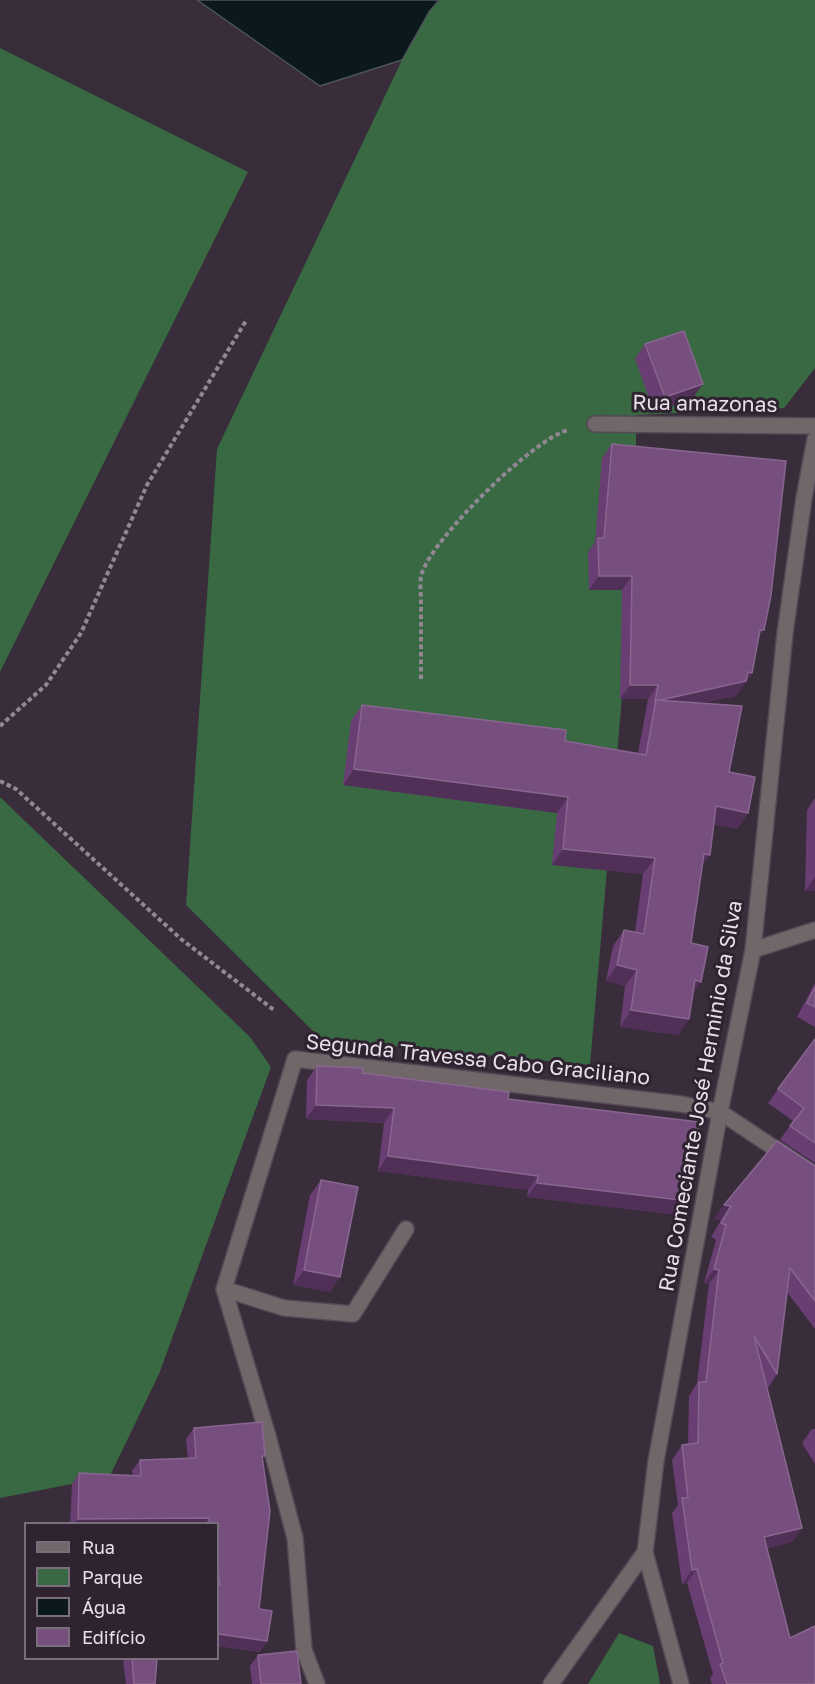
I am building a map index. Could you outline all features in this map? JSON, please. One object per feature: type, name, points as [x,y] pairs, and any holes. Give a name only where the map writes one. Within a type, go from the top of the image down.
[{"type":"street","name":"Rua amazonas","points":[[595,424],[815,426]]},
{"type":"street","name":"Rua Comeciante José Herminio da Silva","points":[[681,1684],[645,1552],[656,1461],[720,1112],[753,950],[785,633],[804,498],[815,439]]},
{"type":"street","points":[[753,950],[815,930]]},
{"type":"street","name":"Segunda Travessa Cabo Graciliano","points":[[224,1289],[295,1059],[681,1104],[720,1112],[815,1175]]},
{"type":"street","points":[[224,1289],[284,1308],[353,1314],[406,1229]]},
{"type":"street","points":[[224,1289],[268,1436],[295,1538],[304,1650],[317,1684]]},
{"type":"street","points":[[551,1684],[645,1552]]},
{"type":"path","points":[[0,726],[46,684],[81,633],[147,485],[247,319]]},
{"type":"path","points":[[421,679],[421,574],[435,549],[459,517],[534,449],[559,432],[595,424]]},
{"type":"path","points":[[0,782],[16,789],[181,939],[274,1010]]},
{"type":"green space","points":[[439,0],[815,0],[815,368],[784,408],[636,415],[636,536],[590,1065],[321,1039],[186,905],[217,449],[402,60],[429,12]]},
{"type":"green space","points":[[0,48],[248,172],[0,672]]},
{"type":"green space","points":[[0,797],[250,1037],[271,1067],[159,1374],[105,1486],[72,1484],[0,1498]]},
{"type":"green space","points":[[619,1633],[653,1646],[660,1684],[588,1684]]},
{"type":"water","points":[[197,0],[439,0],[429,12],[402,60],[320,86]]},
{"type":"building","points":[[684,331],[703,384],[665,397],[645,344]]},
{"type":"building","points":[[612,444],[786,461],[771,595],[764,630],[760,630],[752,673],[748,672],[746,681],[655,702],[658,685],[630,685],[632,576],[599,576],[598,538],[604,538]]},
{"type":"building","points":[[656,700],[742,706],[729,772],[755,777],[748,813],[716,806],[710,855],[704,854],[691,943],[708,947],[701,982],[695,980],[689,1019],[631,1010],[637,970],[617,965],[624,930],[644,934],[655,858],[563,849],[568,797],[354,769],[362,705],[566,730],[565,741],[646,755]]},
{"type":"building","points":[[815,987],[815,1007],[807,1003]]},
{"type":"building","points":[[815,1039],[815,1143],[790,1126],[804,1108],[778,1089]]},
{"type":"building","points":[[317,1066],[363,1068],[362,1073],[509,1092],[508,1099],[699,1122],[689,1201],[537,1183],[538,1176],[388,1156],[394,1108],[316,1105]]},
{"type":"building","points":[[777,1141],[815,1166],[815,1301],[790,1268],[777,1374],[754,1336],[802,1528],[764,1537],[790,1638],[815,1626],[815,1684],[727,1684],[697,1569],[692,1570],[682,1498],[688,1498],[682,1445],[698,1443],[699,1382],[706,1382],[719,1270],[714,1269],[726,1225],[721,1223],[731,1206],[724,1205]]},
{"type":"building","points":[[321,1180],[358,1187],[340,1277],[304,1270]]},
{"type":"building","points":[[262,1422],[265,1456],[262,1456],[270,1511],[259,1609],[272,1611],[267,1641],[219,1634],[219,1522],[210,1522],[209,1518],[78,1519],[79,1473],[141,1476],[140,1460],[196,1458],[194,1428]]},
{"type":"building","points":[[297,1651],[301,1684],[261,1684],[258,1655]]},
{"type":"building","points":[[132,1660],[157,1660],[155,1684],[134,1684]]}]
